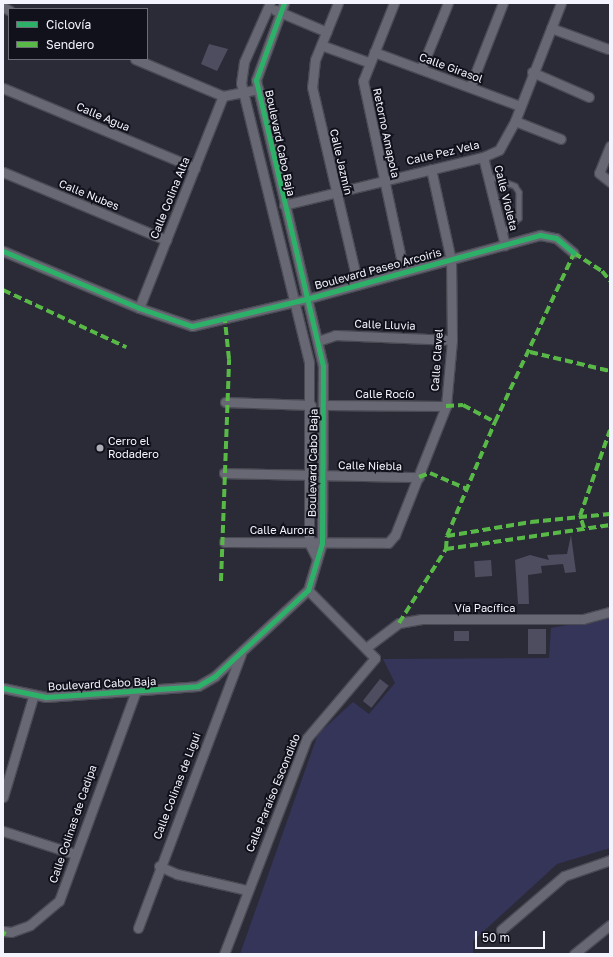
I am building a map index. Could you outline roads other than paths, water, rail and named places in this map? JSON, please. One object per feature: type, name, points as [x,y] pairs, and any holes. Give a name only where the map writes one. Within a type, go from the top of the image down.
[{"type":"street","name":"Boulevard Cabo Baja","points":[[3,688],[33,697],[135,693],[198,686],[242,653],[308,590],[316,557],[322,542],[324,405],[323,366],[281,194],[258,89],[258,72],[284,3]]},
{"type":"street","name":"Calle Jazmín","points":[[338,3],[321,45],[312,74],[312,87],[335,192],[358,284]]},
{"type":"street","name":"Retorno Amapola","points":[[394,3],[374,52],[368,62],[363,81],[383,180],[404,272]]},
{"type":"street","points":[[421,69],[448,3]]},
{"type":"street","points":[[470,87],[503,3]]},
{"type":"street","name":"Calle Pez Vela","points":[[284,205],[483,157],[499,150],[515,121],[532,72],[561,3]]},
{"type":"street","name":"Boulevard Cabo Baja","points":[[269,5],[244,62],[243,93],[309,363],[311,405],[310,542],[316,557]]},
{"type":"street","points":[[269,5],[280,12],[327,32]]},
{"type":"street","points":[[551,28],[608,49]]},
{"type":"street","points":[[321,45],[368,62]]},
{"type":"street","name":"Calle Girasol","points":[[374,52],[520,106]]},
{"type":"street","points":[[136,60],[223,96],[258,89]]},
{"type":"street","points":[[532,72],[589,96]]},
{"type":"street","name":"Calle Agua","points":[[3,88],[195,168]]},
{"type":"street","name":"Calle Colina Alta","points":[[139,308],[223,96]]},
{"type":"street","points":[[515,121],[561,138]]},
{"type":"street","points":[[610,146],[599,170],[601,178],[610,182]]},
{"type":"street","name":"Calle Violeta","points":[[483,157],[505,245]]},
{"type":"street","name":"Calle Clavel","points":[[388,543],[395,535],[446,406],[452,340],[451,260],[430,169]]},
{"type":"street","name":"Calle Nubes","points":[[3,172],[166,240]]},
{"type":"street","points":[[268,196],[281,194]]},
{"type":"street","name":"Boulevard Paseo Arcoiris","points":[[3,251],[139,308],[192,326],[306,299],[505,245],[548,235],[574,253]]},
{"type":"street","name":"Calle Lluvia","points":[[318,341],[335,335],[452,340]]},
{"type":"street","points":[[225,402],[311,405]]},
{"type":"street","name":"Calle Rocío","points":[[324,405],[446,406]]},
{"type":"street","name":"Calle Niebla","points":[[224,473],[419,477]]},
{"type":"street","name":"Calle Aurora","points":[[224,542],[388,543]]},
{"type":"street","points":[[308,590],[367,647]]},
{"type":"street","name":"Vía Pacífica","points":[[367,647],[399,623],[422,620],[576,619],[610,612]]},
{"type":"street","name":"Calle Paraíso Escondido","points":[[224,954],[247,890],[307,738],[374,660],[367,647]]},
{"type":"street","name":"Calle Colinas de Ligui","points":[[138,928],[159,866],[242,653]]},
{"type":"street","name":"Calle Colinas de Cadipa","points":[[3,931],[10,932],[30,925],[59,901],[135,693]]},
{"type":"street","points":[[3,797],[33,697]]},
{"type":"street","points":[[3,831],[76,854]]},
{"type":"street","points":[[501,930],[564,876],[610,860]]},
{"type":"street","points":[[159,866],[177,874],[247,890]]},
{"type":"street","points":[[574,954],[610,926]]},
{"type":"lane","points":[[487,175],[515,186],[519,192],[519,218],[502,234]]},
{"type":"place","name":"Cerro el Rodadero","points":[[100,448]]}]
